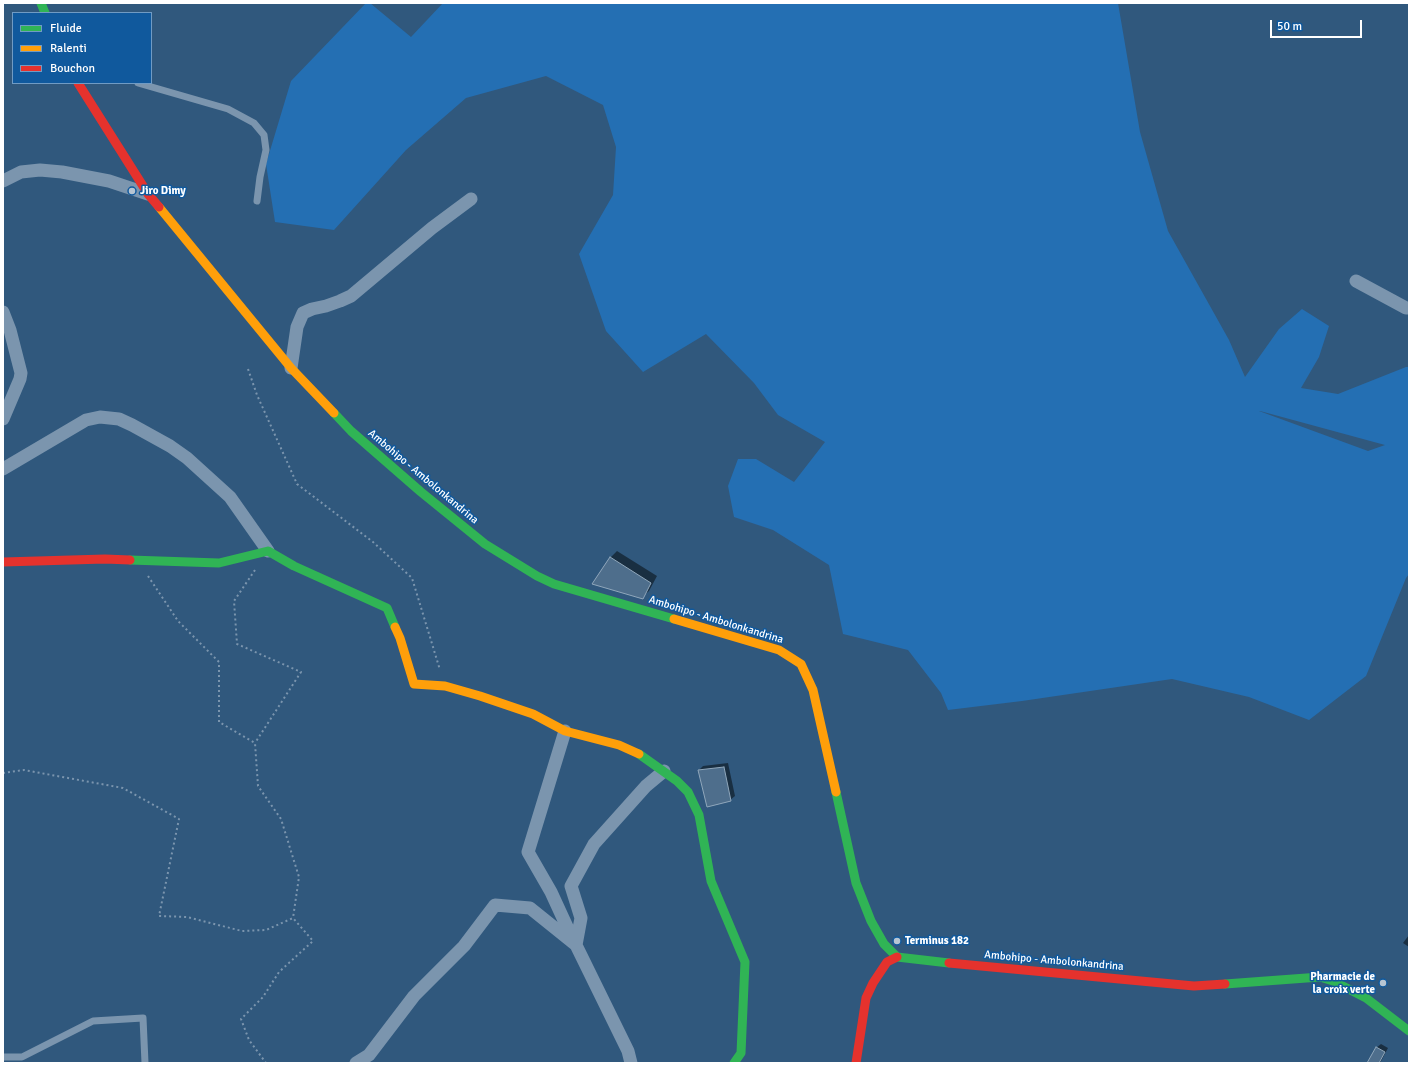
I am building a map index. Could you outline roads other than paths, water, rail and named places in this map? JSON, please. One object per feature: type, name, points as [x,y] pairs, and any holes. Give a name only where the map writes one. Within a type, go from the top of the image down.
[{"type":"street","name":"Ambohipo - Ambolonkandrina","points":[[79,84],[148,194],[291,368],[351,431],[484,544],[537,576],[554,584],[779,650],[801,664],[813,690],[856,883],[871,921],[884,944],[897,957],[1194,986],[1320,977],[1333,981],[1366,998],[1409,1031]]},
{"type":"street","points":[[3,181],[21,172],[40,170],[62,172],[109,181],[148,194]]},
{"type":"street","points":[[291,368],[297,327],[303,313],[351,296],[432,228],[471,199]]},
{"type":"street","points":[[1356,281],[1406,308],[1409,308]]},
{"type":"street","points":[[3,312],[10,330],[21,373],[20,379],[3,419]]},
{"type":"street","points":[[3,469],[86,420],[100,418],[119,419],[170,446],[187,458],[230,497],[268,551],[294,566],[387,608],[400,638],[414,684],[445,686],[534,714],[565,731],[619,745],[634,751],[664,771],[688,792],[699,815],[711,881],[745,962],[741,1053],[734,1063]]},
{"type":"street","points":[[3,562],[105,559],[218,563],[268,551]]},
{"type":"street","points":[[565,731],[528,852],[551,892],[628,1051],[631,1063]]},
{"type":"street","points":[[576,945],[581,918],[571,886],[594,844],[646,786],[664,771]]},
{"type":"street","points":[[356,1063],[369,1056],[414,996],[464,946],[495,905],[530,908],[576,945]]},
{"type":"street","points":[[856,1063],[866,998],[873,983],[887,962],[897,957]]},
{"type":"lane","points":[[141,84],[228,109],[254,123],[264,135],[266,150],[260,177],[257,201]]},
{"type":"lane","points":[[3,1057],[22,1057],[94,1021],[144,1018],[145,1063]]},
{"type":"place","name":"Jiro Dimy","points":[[132,191]]},
{"type":"place","name":"Terminus 182","points":[[897,941]]},
{"type":"place","name":"Pharmacie de la croix verte","points":[[1383,983]]}]
